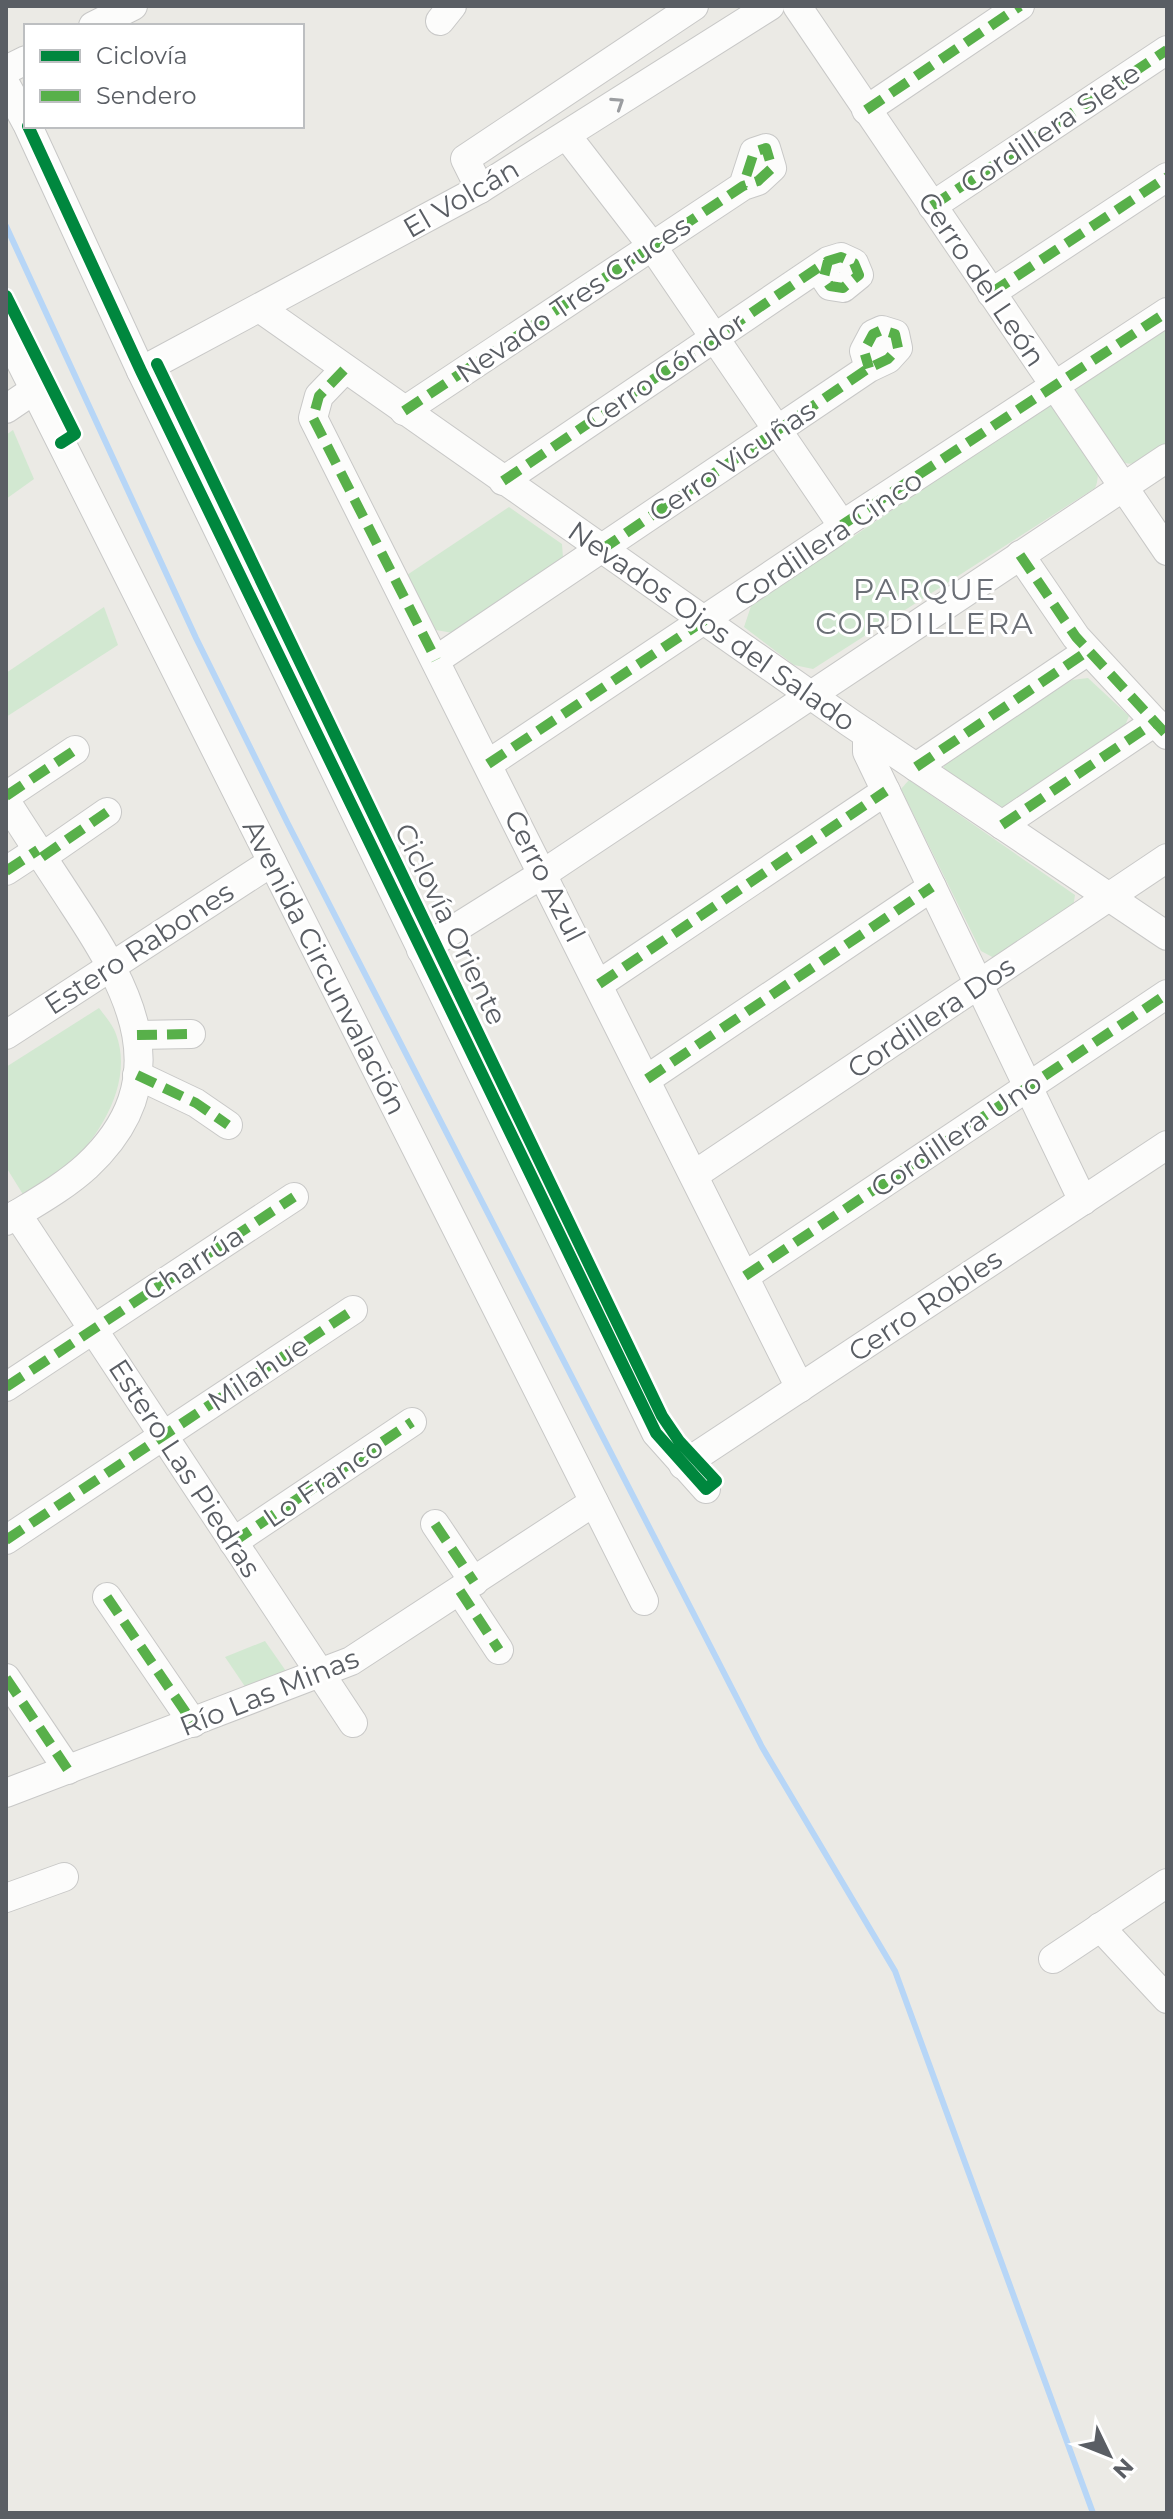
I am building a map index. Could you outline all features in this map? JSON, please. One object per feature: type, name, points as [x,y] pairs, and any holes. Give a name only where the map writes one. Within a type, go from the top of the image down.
[{"type":"street","points":[[97,24],[133,6]]},
{"type":"street","name":"El Volcán","points":[[480,189],[465,159],[694,6]]},
{"type":"street","name":"El Volcán","points":[[141,371],[480,189],[770,6]]},
{"type":"street","name":"Cerro del León","points":[[797,6],[1167,551]]},
{"type":"street","points":[[866,110],[1020,6]]},
{"type":"street","name":"Cordillera Siete","points":[[932,206],[1167,50]]},
{"type":"street","points":[[6,70],[24,61]]},
{"type":"street","points":[[6,85],[24,118]]},
{"type":"street","points":[[29,128],[141,371],[656,1433],[706,1489]]},
{"type":"street","points":[[567,136],[652,246],[842,525]]},
{"type":"street","points":[[991,293],[1167,177]]},
{"type":"street","name":"Nevado Tres Cruces","points":[[404,411],[743,186]]},
{"type":"street","name":"Cerro Cóndor","points":[[503,481],[828,261]]},
{"type":"street","name":"Nevados Ojos del Salado","points":[[261,309],[601,550],[1167,936]]},
{"type":"street","name":"Cordillera Cinco","points":[[488,764],[842,525],[1167,312]]},
{"type":"street","name":"Avenida Circunvalación","points":[[6,333],[644,1601]]},
{"type":"street","name":"Cerro Vicuñas","points":[[436,660],[869,368]]},
{"type":"street","name":"Cerro Azul","points":[[344,370],[319,396],[313,418],[800,1388]]},
{"type":"street","points":[[6,409],[34,390]]},
{"type":"street","points":[[421,950],[544,873],[1167,458]]},
{"type":"street","points":[[1002,825],[1161,728],[1088,651],[1020,555]]},
{"type":"street","points":[[916,767],[1088,651]]},
{"type":"street","points":[[867,734],[867,752],[1083,1201]]},
{"type":"street","points":[[11,1218],[69,1180],[100,1152],[124,1113],[137,1075],[137,1035],[129,1000],[113,964],[6,798],[75,750]]},
{"type":"street","points":[[599,984],[886,791]]},
{"type":"street","points":[[6,871],[107,812]]},
{"type":"street","name":"Cordillera Dos","points":[[694,1175],[1167,858]]},
{"type":"street","name":"Estero Rabones","points":[[6,1035],[272,862]]},
{"type":"street","points":[[647,1079],[932,887]]},
{"type":"street","name":"Cordillera Uno","points":[[745,1276],[1167,994]]},
{"type":"street","points":[[137,1035],[191,1034]]},
{"type":"street","points":[[137,1075],[196,1103],[228,1125]]},
{"type":"street","name":"Cerro Robles","points":[[683,1465],[1167,1145]]},
{"type":"street","name":"Charrúa","points":[[6,1387],[294,1197]]},
{"type":"street","name":"Estero Las Piedras","points":[[11,1218],[93,1329],[353,1723]]},
{"type":"street","name":"Milahue","points":[[6,1540],[353,1310]]},
{"type":"street","name":"Lo Franco","points":[[233,1542],[412,1422]]},
{"type":"street","name":"Río Las Minas","points":[[6,1793],[321,1675],[377,1646],[594,1502]]},
{"type":"street","points":[[435,1524],[499,1650]]},
{"type":"street","points":[[107,1597],[193,1723]]},
{"type":"street","points":[[6,1678],[68,1770]]},
{"type":"street","points":[[6,1898],[64,1877]]},
{"type":"street","points":[[1053,1959],[1167,1883]]},
{"type":"street","points":[[1100,1927],[1167,1999]]},
{"type":"green space","points":[[1167,326],[1167,442],[1138,461],[1126,463],[1108,449],[1074,394],[1080,383]]},
{"type":"green space","points":[[1047,405],[1056,406],[1086,445],[1096,467],[1098,478],[1095,488],[813,669],[794,665],[744,627],[751,606]]},
{"type":"green space","points":[[13,430],[34,479],[6,499],[6,435]]},
{"type":"green space","points":[[509,507],[562,544],[563,558],[453,633],[436,630],[407,575]]},
{"type":"green space","points":[[104,607],[118,645],[6,717],[6,673]]},
{"type":"green space","points":[[1088,678],[1129,716],[1124,728],[1008,808],[996,809],[944,773],[944,762],[1072,680]]},
{"type":"green space","points":[[909,780],[1075,895],[1073,908],[998,960],[981,951],[901,789]]},
{"type":"green space","points":[[99,1008],[115,1031],[120,1052],[121,1071],[110,1107],[102,1125],[79,1155],[56,1176],[24,1196],[6,1167],[6,1067]]},
{"type":"green space","points":[[265,1641],[288,1674],[248,1691],[225,1657]]},
{"type":"waterway","points":[[6,226],[196,638],[288,824],[762,1747],[895,1971],[1093,2513]]},
{"type":"marked path","points":[[866,110],[1020,6]]},
{"type":"marked path","points":[[932,206],[1167,50]]},
{"type":"marked path","points":[[404,411],[743,186],[758,181],[772,168],[766,148],[754,152],[743,186]]},
{"type":"marked path","points":[[991,293],[1167,177]]},
{"type":"marked path","points":[[503,481],[828,261],[841,257],[854,263],[859,275],[843,288],[830,286],[824,277],[828,261]]},
{"type":"marked path","points":[[842,525],[1167,312]]},
{"type":"marked path","points":[[601,550],[869,368],[888,359],[898,348],[895,334],[882,330],[873,334],[864,351],[869,368]]},
{"type":"marked path","points":[[344,370],[319,396],[313,418],[436,660]]},
{"type":"marked path","points":[[1020,555],[1076,637],[1167,735]]},
{"type":"marked path","points":[[488,764],[705,620]]},
{"type":"marked path","points":[[916,767],[1088,651]]},
{"type":"marked path","points":[[1002,825],[1155,722]]},
{"type":"marked path","points":[[6,796],[75,750]]},
{"type":"marked path","points":[[599,984],[886,791]]},
{"type":"marked path","points":[[42,857],[107,812]]},
{"type":"marked path","points":[[6,871],[38,850]]},
{"type":"marked path","points":[[647,1079],[932,887]]},
{"type":"marked path","points":[[745,1276],[1167,994]]},
{"type":"marked path","points":[[137,1035],[191,1034]]},
{"type":"marked path","points":[[137,1075],[196,1103],[228,1125]]},
{"type":"marked path","points":[[6,1387],[294,1197]]},
{"type":"marked path","points":[[6,1540],[353,1310]]},
{"type":"marked path","points":[[233,1542],[412,1422]]},
{"type":"marked path","points":[[435,1524],[474,1582]]},
{"type":"marked path","points":[[460,1591],[499,1650]]},
{"type":"marked path","points":[[107,1597],[193,1723]]},
{"type":"marked path","points":[[6,1678],[68,1770]]},
{"type":"cycle path","name":"Ciclovía Oriente","points":[[29,128],[141,371],[656,1433],[706,1489],[716,1481],[679,1441],[662,1416],[157,364]]},
{"type":"cycle path","points":[[6,296],[75,434],[61,443]]},
{"type":"district","name":"PARQUE CORDILLERA","points":[[925,606]]}]
